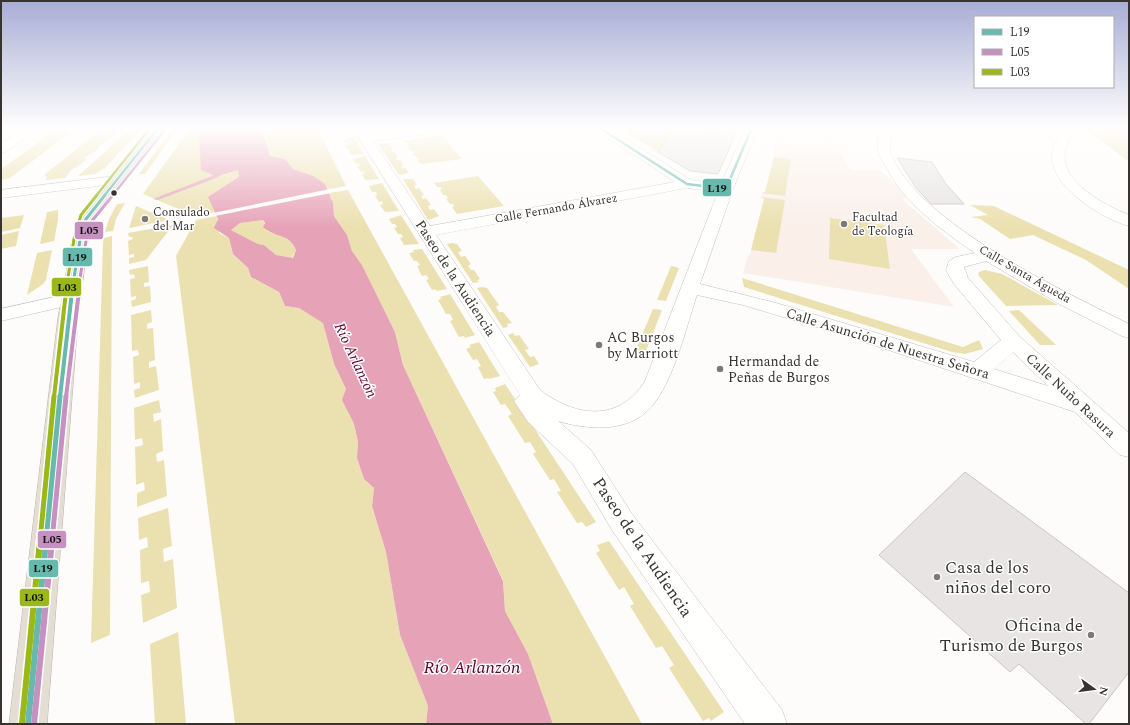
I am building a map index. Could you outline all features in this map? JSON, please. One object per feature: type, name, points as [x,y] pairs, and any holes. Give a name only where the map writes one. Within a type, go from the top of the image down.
[{"type":"highway","points":[[28,724],[68,318],[80,240],[84,224],[95,207],[132,161]]},
{"type":"street","name":"Paseo de la Audiencia","points":[[380,161],[532,394],[550,409],[567,416],[580,418],[605,418],[626,413],[642,403],[648,396],[656,381],[726,189],[738,161]]},
{"type":"street","points":[[651,161],[687,184],[726,189]]},
{"type":"street","name":"Calle Santa Águeda","points":[[888,161],[894,172],[915,199],[988,255],[1129,332]]},
{"type":"street","points":[[1058,161],[1074,188],[1084,199],[1129,221]]},
{"type":"street","name":"Calle Fernando Álvarez","points":[[426,232],[687,184]]},
{"type":"street","points":[[1,194],[112,185]]},
{"type":"street","points":[[1,203],[112,185]]},
{"type":"street","name":"Calle Nuño Rasura","points":[[988,255],[962,261],[955,265],[955,270],[960,280],[1013,342],[1129,448]]},
{"type":"street","name":"Calle Asunción de Nuestra Señora","points":[[690,288],[725,294],[746,300],[979,370],[1083,406]]},
{"type":"street","points":[[1,315],[72,299]]},
{"type":"street","name":"Calle Nuño Rasura","points":[[979,370],[1013,342]]},
{"type":"street","name":"Paseo de la Audiencia","points":[[509,377],[537,416],[582,457],[622,522],[768,724]]},
{"type":"shaded area","points":[[13,161],[33,161],[10,178],[1,180],[1,169]]},
{"type":"shaded area","points":[[62,161],[85,161],[72,169],[65,178],[45,180],[47,177],[44,175]]},
{"type":"shaded area","points":[[95,161],[112,161],[105,168],[95,174],[78,176]]},
{"type":"shaded area","points":[[149,161],[155,161],[145,174],[139,174]]},
{"type":"shaded area","points":[[167,161],[334,161],[346,186],[195,216],[143,194]]},
{"type":"shaded area","points":[[354,161],[368,161],[379,179],[365,180],[362,174],[365,174],[363,171],[361,172],[357,166],[360,166],[359,163],[356,164]]},
{"type":"shaded area","points":[[389,161],[401,161],[404,165],[401,166],[406,168],[409,173],[399,175]]},
{"type":"shaded area","points":[[418,161],[447,161],[421,164]]},
{"type":"shaded area","name":"Facultad de Teología","points":[[772,161],[845,161],[850,170],[881,171],[911,198],[902,199],[960,249],[911,249],[954,307],[743,273],[748,255],[750,255],[764,199],[760,198],[762,192],[765,192]]},
{"type":"shaded area","points":[[773,161],[791,161],[785,196],[762,193],[765,192]]},
{"type":"shaded area","points":[[478,176],[504,206],[457,214],[452,207],[454,207],[453,204],[450,204],[446,199],[448,198],[446,195],[443,195],[440,190],[442,189],[437,187],[434,183]]},
{"type":"shaded area","points":[[403,179],[413,179],[417,185],[414,186],[416,189],[419,188],[424,195],[421,196],[423,199],[426,198],[431,205],[428,206],[430,210],[434,209],[439,216],[428,220]]},
{"type":"shaded area","points":[[382,183],[399,211],[385,212],[380,205],[383,204],[382,201],[379,202],[375,196],[377,195],[376,192],[372,192],[369,186]]},
{"type":"shaded area","points":[[348,190],[642,724],[553,724],[528,654],[505,611],[503,580],[403,365],[395,332],[362,265],[352,251],[347,235],[334,216],[333,203],[329,193]]},
{"type":"shaded area","points":[[761,197],[785,200],[776,253],[751,250],[764,199]]},
{"type":"shaded area","points":[[125,203],[116,219],[113,231],[105,232],[109,219],[117,204]]},
{"type":"shaded area","points":[[970,205],[994,206],[1129,270],[1129,289],[1086,260],[1033,235],[1010,239],[980,219],[971,217],[988,215]]},
{"type":"shaded area","points":[[136,206],[169,220],[129,228]]},
{"type":"shaded area","points":[[58,210],[58,220],[54,241],[40,244],[47,212]]},
{"type":"shaded area","points":[[24,215],[20,228],[1,232],[1,218]]},
{"type":"shaded area","points":[[401,215],[419,244],[404,245],[400,238],[403,237],[401,234],[398,234],[394,228],[397,227],[395,224],[392,224],[389,219]]},
{"type":"shaded area","points":[[217,216],[219,233],[229,238],[233,254],[248,268],[251,277],[279,292],[285,306],[299,308],[323,322],[334,364],[346,389],[347,410],[354,424],[358,442],[357,458],[364,479],[374,488],[372,506],[386,552],[400,635],[428,706],[426,724],[235,724],[176,256],[196,220]]},
{"type":"shaded area","points":[[830,218],[884,225],[890,269],[829,259]]},
{"type":"shaded area","points":[[263,220],[267,231],[288,240],[294,246],[296,250],[292,258],[276,255],[264,245],[258,244],[231,230],[240,223]]},
{"type":"shaded area","points":[[173,225],[146,260],[129,264],[129,258],[134,257],[134,254],[129,255],[128,241],[133,239],[132,237],[129,237],[128,233]]},
{"type":"shaded area","points":[[19,231],[16,246],[1,249],[1,235]]},
{"type":"shaded area","points":[[112,236],[110,635],[91,643],[103,243],[104,238]]},
{"type":"shaded area","points":[[447,244],[457,244],[462,251],[458,252],[461,257],[465,256],[471,264],[468,266],[471,270],[474,270],[480,279],[477,280],[479,282],[473,283]]},
{"type":"shaded area","points":[[422,249],[447,289],[437,291],[435,289],[432,290],[426,280],[429,279],[426,275],[422,276],[417,266],[420,265],[417,261],[414,261],[409,253],[414,252],[413,250]]},
{"type":"shaded area","points":[[52,250],[46,280],[43,284],[27,295],[37,253]]},
{"type":"shaded area","points":[[148,266],[149,282],[144,283],[144,287],[150,286],[151,302],[132,307],[131,301],[136,299],[136,296],[131,297],[130,279],[135,278],[134,274],[130,275],[129,270]]},
{"type":"shaded area","points":[[671,266],[679,268],[666,301],[657,300]]},
{"type":"shaded area","points":[[985,270],[1002,274],[1058,305],[1006,306],[978,275],[979,272]]},
{"type":"shaded area","points":[[742,278],[963,347],[979,340],[983,349],[965,354],[952,352],[744,287]]},
{"type":"shaded area","points":[[477,288],[487,288],[499,305],[496,307],[499,312],[503,312],[512,323],[507,324],[508,327],[503,328]]},
{"type":"shaded area","points":[[450,294],[475,335],[465,338],[464,336],[459,337],[450,321],[453,320],[450,314],[446,314],[438,300],[441,299],[440,297]]},
{"type":"shaded area","points":[[653,309],[662,310],[644,356],[634,354]]},
{"type":"shaded area","points":[[151,310],[152,322],[147,324],[147,329],[153,328],[155,360],[149,362],[149,368],[156,366],[159,390],[135,398],[134,390],[140,388],[140,382],[134,384],[133,357],[139,355],[138,350],[132,351],[131,315]]},
{"type":"shaded area","points":[[1019,310],[1056,345],[1040,345],[1009,311]]},
{"type":"shaded area","points":[[513,333],[515,336],[519,335],[529,349],[525,350],[530,357],[534,356],[539,364],[530,367],[508,335]]},
{"type":"shaded area","points":[[479,342],[500,376],[484,379],[478,367],[481,366],[477,359],[473,360],[466,349],[471,347],[469,345]]},
{"type":"shaded area","points":[[505,384],[596,522],[586,527],[582,522],[577,523],[557,492],[561,491],[554,479],[550,480],[533,454],[536,452],[530,442],[525,443],[508,416],[512,414],[505,404],[501,405],[493,392],[496,391],[495,388]]},
{"type":"shaded area","points":[[159,400],[161,412],[153,414],[154,422],[161,419],[163,451],[156,454],[157,462],[164,460],[167,496],[137,507],[137,493],[145,490],[144,482],[136,485],[135,447],[143,445],[142,438],[135,440],[134,408]]},
{"type":"shaded area","points":[[168,508],[172,546],[163,549],[164,562],[173,559],[177,608],[143,623],[141,595],[150,592],[149,581],[141,583],[140,550],[148,547],[147,537],[139,540],[138,518]]},
{"type":"shaded area","points":[[609,541],[724,712],[711,721],[709,718],[703,721],[669,668],[674,665],[662,646],[656,648],[630,606],[634,604],[624,587],[619,590],[596,553],[600,551],[597,545]]},
{"type":"shaded area","points":[[178,632],[186,724],[155,724],[150,644]]},
{"type":"water","name":"Río Arlanzón","points":[[200,161],[286,161],[293,169],[313,176],[325,184],[333,203],[334,216],[347,235],[352,251],[362,265],[395,332],[403,365],[503,581],[505,611],[528,654],[553,724],[426,724],[428,706],[400,635],[386,552],[372,506],[374,488],[364,479],[357,458],[358,442],[354,424],[342,400],[346,389],[334,364],[323,323],[299,308],[285,306],[279,292],[251,277],[248,268],[233,254],[229,238],[214,228],[218,219],[208,197],[239,177],[238,170],[214,177],[211,174],[201,170]],"holes":[[[263,220],[265,223],[263,227],[290,241],[296,250],[293,258],[276,255],[264,245],[258,244],[231,230],[240,223]]]},
{"type":"pier","points":[[330,189],[331,193],[215,216],[213,213]]},
{"type":"building","points":[[673,161],[724,161],[718,174],[690,171]]},
{"type":"building","points":[[899,161],[932,162],[946,184],[964,204],[931,204],[916,188]]},
{"type":"building","name":"Casa de los niños del coro","points":[[965,472],[1129,593],[1129,672],[1089,724],[1086,724],[1019,664],[1010,672],[879,555]]},
{"type":"waterway","points":[[156,199],[214,177],[224,171]]},
{"type":"transit line","name":"L03","points":[[22,723],[62,317],[74,239],[81,215],[124,161]]},
{"type":"transit line","name":"L19","points":[[28,724],[68,318],[80,240],[86,219],[132,161]]},
{"type":"transit line","name":"L05","points":[[34,724],[74,319],[86,241],[91,222],[140,161]]},
{"type":"transit line","name":"L19","points":[[651,161],[687,184],[726,189],[738,161]]},
{"type":"place","name":"Consulado del Mar","points":[[145,219]]},
{"type":"place","name":"Facultad de Teología","points":[[844,224]]},
{"type":"place","name":"AC Burgos by Marriott","points":[[599,345]]},
{"type":"place","name":"Hermandad de Peñas de Burgos","points":[[720,369]]},
{"type":"place","name":"Casa de los niños del coro","points":[[937,577]]},
{"type":"place","name":"Oficina de Turismo de Burgos","points":[[1091,635]]}]
